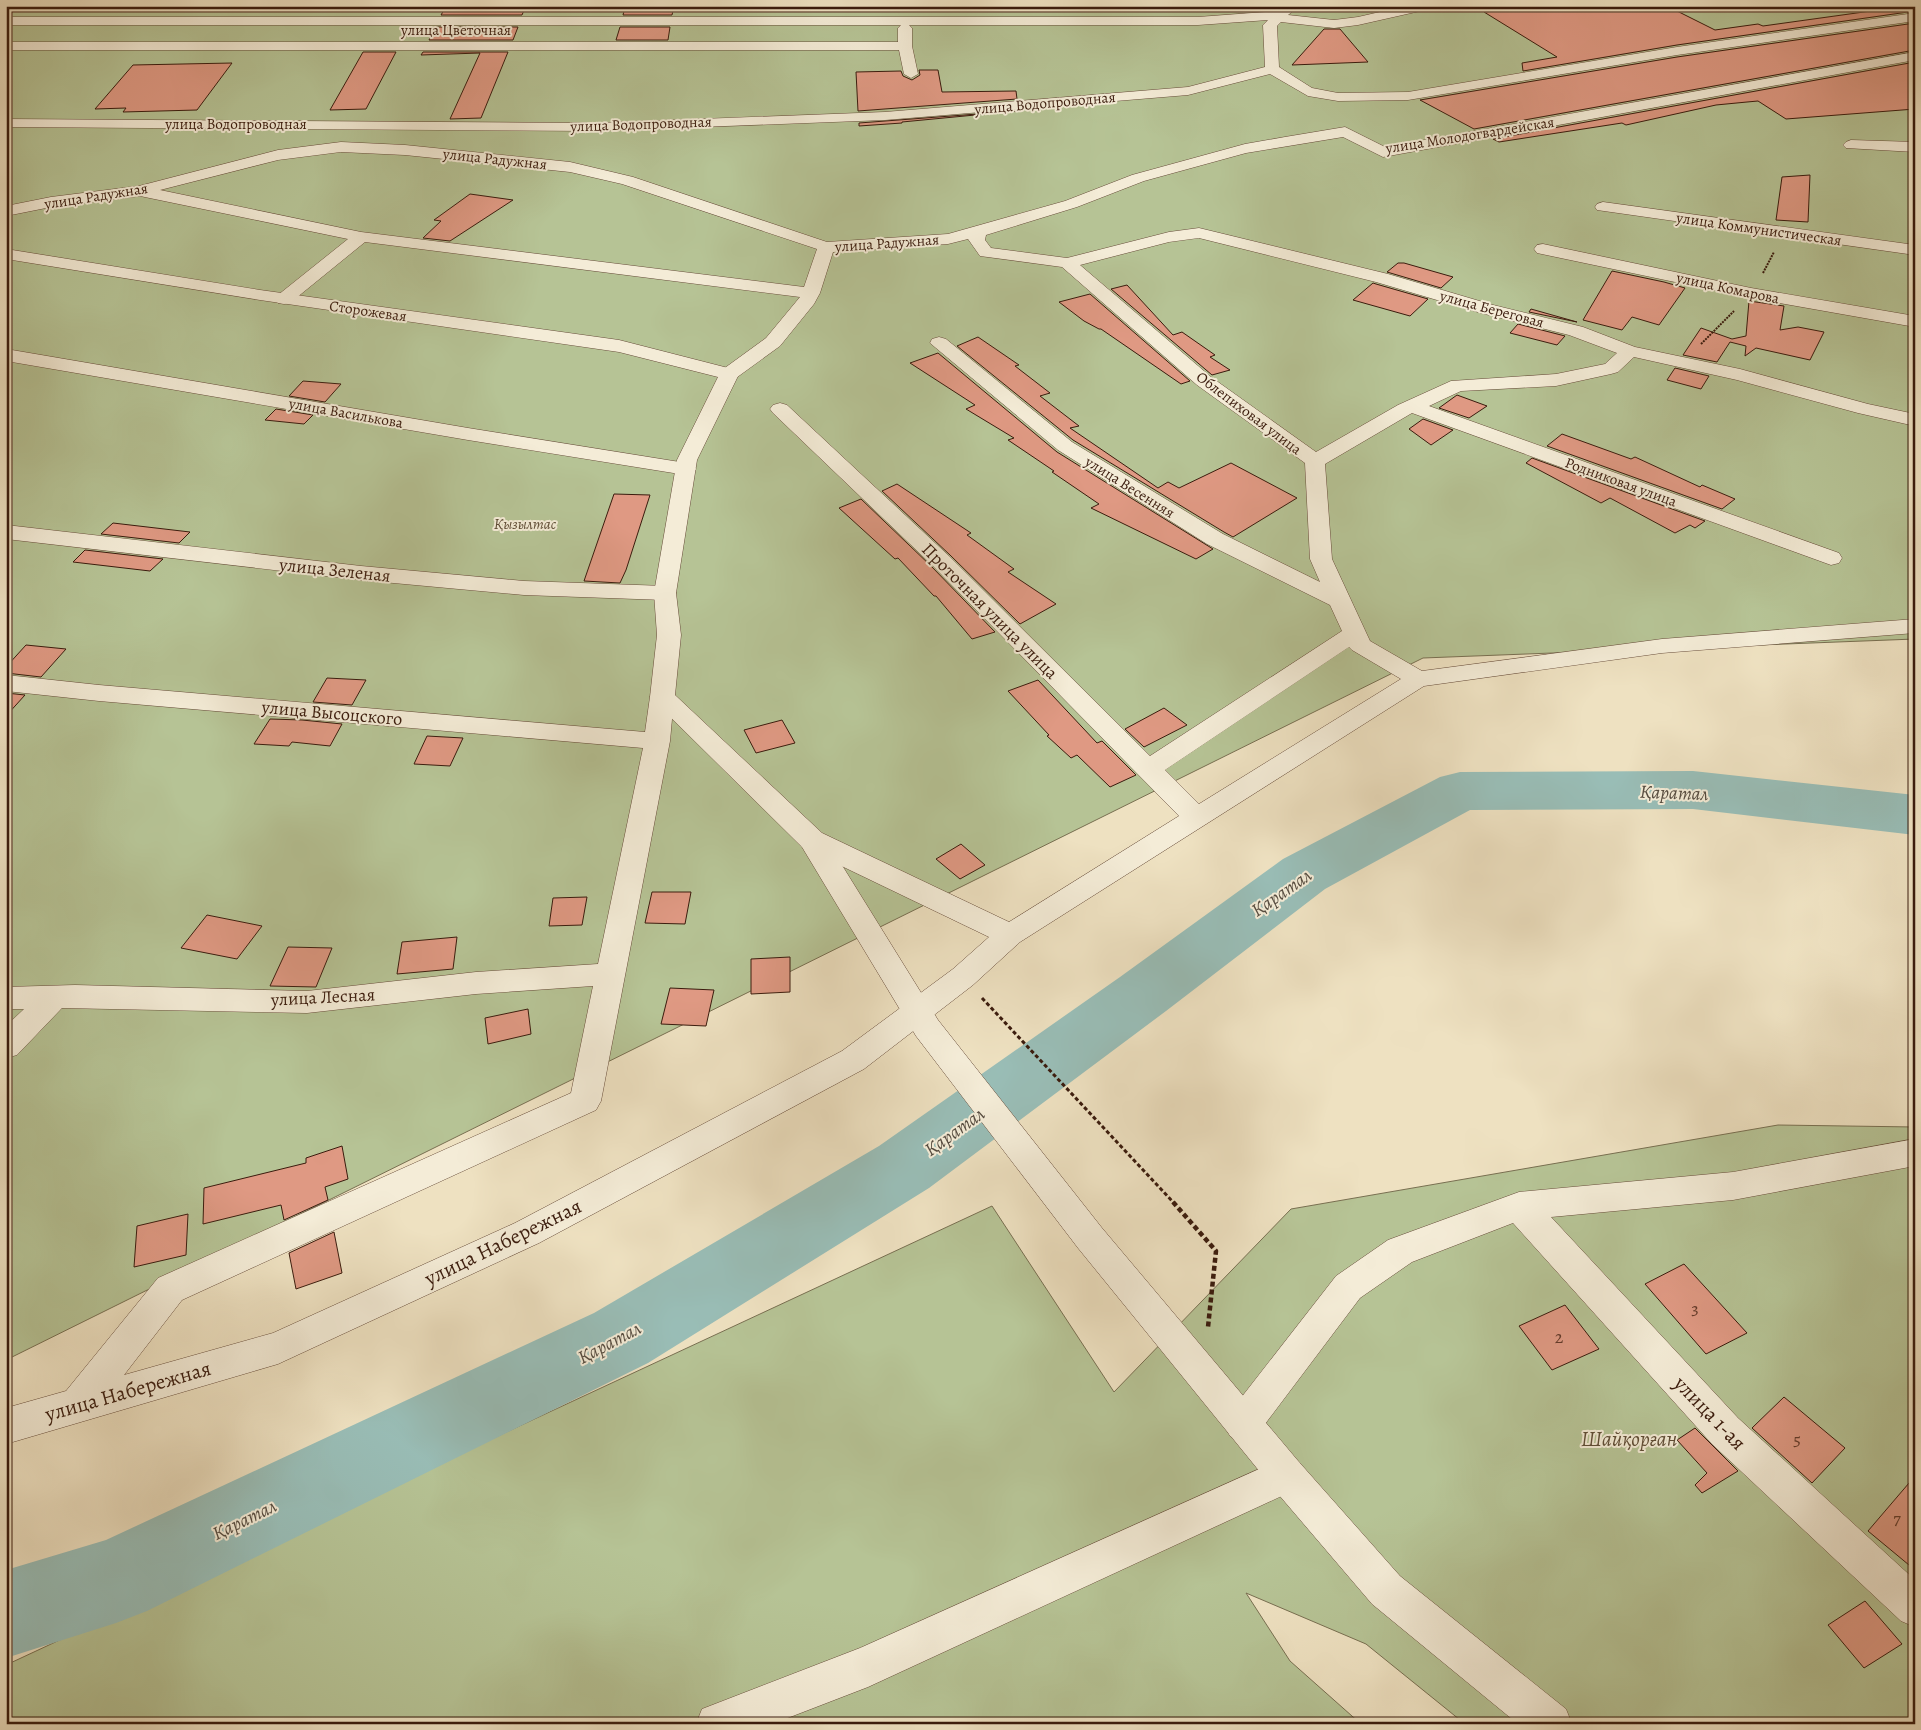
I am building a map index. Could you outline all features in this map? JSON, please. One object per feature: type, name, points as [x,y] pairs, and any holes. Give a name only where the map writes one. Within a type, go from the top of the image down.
[{"type":"street","points":[[302,20],[305,6]]},
{"type":"street","points":[[766,6],[769,44]]},
{"type":"street","points":[[1296,6],[1287,9],[1270,25],[1272,69],[1308,92],[1338,97],[1408,96],[1677,51],[1915,17]]},
{"type":"street","points":[[6,21],[1198,21],[1279,16],[1334,24],[1358,21],[1424,6]]},
{"type":"street","points":[[905,22],[905,46],[911,74]]},
{"type":"street","name":"улица Цветочная","points":[[6,46],[690,46],[769,44],[905,46]]},
{"type":"street","name":"улица Молодогвардейская","points":[[978,232],[1071,204],[1138,178],[1245,149],[1345,132],[1383,152],[1915,56]]},
{"type":"street","name":"улица Водопроводная","points":[[6,123],[597,127],[885,116],[1188,91],[1272,69]]},
{"type":"street","points":[[570,167],[597,127]]},
{"type":"street","points":[[1851,145],[1915,147]]},
{"type":"street","name":"улица Радужная","points":[[6,211],[51,202],[138,191],[278,154],[341,147],[424,152],[570,167],[627,180],[826,246],[948,238],[978,232]]},
{"type":"street","points":[[138,191],[361,237],[811,293]]},
{"type":"street","name":"улица Коммунистическая","points":[[1603,207],[1915,250]]},
{"type":"street","points":[[978,232],[976,241],[986,252],[1067,263]]},
{"type":"street","name":"улица Береговая","points":[[1067,263],[1169,237],[1198,233],[1382,278],[1576,331],[1630,351],[1740,375],[1915,420]]},
{"type":"street","points":[[284,299],[361,237]]},
{"type":"street","points":[[76,1406],[170,1289],[585,1101],[657,741],[669,635],[665,593],[687,460],[729,374],[772,342],[808,300],[826,246]]},
{"type":"street","name":"улица Комарова","points":[[1543,249],[1751,293],[1915,322]]},
{"type":"street","name":"Сторожевая","points":[[6,254],[284,299],[619,346],[729,374]]},
{"type":"street","name":"Облепиховая улица","points":[[1067,263],[1152,334],[1204,381],[1315,461],[1320,559],[1354,633],[1360,645],[1418,679]]},
{"type":"street","name":"улица Весенняя","points":[[939,343],[1065,446],[1215,539],[1340,601]]},
{"type":"street","points":[[1315,461],[1411,406],[1458,385],[1556,380],[1611,368],[1630,351]]},
{"type":"street","name":"улица Василькова","points":[[6,354],[468,434],[686,469]]},
{"type":"street","name":"Родниковая улица","points":[[1411,406],[1830,558]]},
{"type":"street","name":"Проточная улица улица","points":[[780,408],[941,561],[1197,818]]},
{"type":"street","name":"улица Зеленая","points":[[6,532],[370,574],[524,588],[665,593]]},
{"type":"street","points":[[1418,679],[1662,646],[1915,626]]},
{"type":"street","points":[[1149,769],[1354,633]]},
{"type":"street","name":"улица Набережная","points":[[6,1426],[278,1348],[527,1233],[852,1060],[922,1019],[963,977],[1010,935],[1418,679]]},
{"type":"street","name":"улица Высоцского","points":[[6,683],[99,693],[657,741]]},
{"type":"street","points":[[662,696],[812,840],[922,1019],[1090,1238],[1286,1475],[1386,1590],[1550,1724]]},
{"type":"street","points":[[812,840],[1010,935]]},
{"type":"street","name":"улица Лесная","points":[[6,998],[54,997],[307,1002],[476,983],[610,974]]},
{"type":"street","points":[[6,1046],[54,997]]},
{"type":"street","points":[[1243,1424],[1348,1287],[1400,1251],[1519,1206],[1733,1186],[1915,1152]]},
{"type":"street","name":"улица 1-ая","points":[[1519,1206],[1725,1431],[1915,1607]]},
{"type":"street","points":[[717,1724],[868,1666],[1286,1475]]},
{"type":"path","points":[[963,977],[1174,1202],[1216,1251],[1202,1375]]},
{"type":"green space","name":"Қызылтас","points":[[6,6],[1915,6],[1915,639],[1423,658],[6,1360]]},
{"type":"green space","name":"Шайқорған","points":[[1778,1125],[1915,1127],[1915,1724],[1465,1724],[1366,1644],[1246,1593],[1290,1661],[1361,1724],[6,1724],[6,1665],[992,1206],[1114,1392],[1291,1209]]},
{"type":"building","points":[[674,6],[672,15],[623,15],[625,7]]},
{"type":"building","points":[[1552,6],[1667,6],[1715,30],[1758,24],[1763,26],[1907,6],[1915,6],[1915,11],[1677,45],[1523,71],[1522,63],[1557,57],[1484,12]]},
{"type":"building","points":[[525,8],[522,15],[441,15],[444,10]]},
{"type":"building","points":[[1915,23],[1915,50],[1474,129],[1420,100],[1677,57]]},
{"type":"building","points":[[435,27],[518,27],[513,40],[429,40]]},
{"type":"building","points":[[620,27],[670,27],[668,40],[616,40]]},
{"type":"building","points":[[1324,29],[1340,29],[1368,62],[1292,65]]},
{"type":"building","points":[[363,52],[396,52],[366,109],[330,110]]},
{"type":"building","points":[[423,52],[508,52],[481,118],[450,119],[480,53],[421,55]]},
{"type":"building","points":[[1915,62],[1915,109],[1786,119],[1758,101],[1716,105],[1626,125],[1622,123],[1499,142],[1493,139]]},
{"type":"building","points":[[232,63],[197,110],[123,112],[126,108],[95,109],[133,65]]},
{"type":"building","points":[[919,70],[938,70],[942,92],[1016,91],[1017,99],[858,111],[856,72],[901,71],[903,76],[912,80],[920,75]]},
{"type":"building","points":[[1017,111],[902,123],[859,126],[859,123]]},
{"type":"building","points":[[1810,175],[1808,222],[1776,220],[1782,177]]},
{"type":"building","points":[[470,194],[513,200],[450,241],[423,238],[441,221],[434,220]]},
{"type":"building","points":[[1398,263],[1453,277],[1441,288],[1387,272]]},
{"type":"building","points":[[1612,271],[1685,288],[1659,325],[1632,317],[1622,330],[1583,320]]},
{"type":"building","points":[[1373,283],[1428,299],[1410,316],[1353,300]]},
{"type":"building","points":[[1127,285],[1173,335],[1182,332],[1215,355],[1210,357],[1230,370],[1212,375],[1111,289]]},
{"type":"building","points":[[1090,294],[1190,381],[1181,384],[1101,329],[1084,321],[1059,302]]},
{"type":"building","points":[[1749,301],[1784,306],[1780,330],[1798,327],[1824,332],[1810,360],[1756,348],[1745,356],[1746,346],[1730,342],[1717,362],[1683,355],[1701,328],[1732,339],[1746,336]]},
{"type":"building","points":[[1531,309],[1577,322],[1529,312]]},
{"type":"building","points":[[1518,324],[1565,336],[1557,345],[1510,333]]},
{"type":"building","points":[[978,337],[1019,365],[1015,366],[1050,393],[1040,396],[1079,426],[1070,428],[1158,488],[1168,482],[1179,488],[1231,463],[1297,498],[1233,537],[1073,440],[957,346]]},
{"type":"building","points":[[938,353],[1057,452],[1213,549],[1196,559],[1091,508],[1099,504],[1008,440],[1014,438],[966,409],[975,405],[910,363]]},
{"type":"building","points":[[1675,368],[1709,376],[1701,389],[1667,380]]},
{"type":"building","points":[[303,381],[341,384],[325,402],[289,396]]},
{"type":"building","points":[[1457,395],[1487,406],[1469,418],[1439,408]]},
{"type":"building","points":[[276,409],[313,415],[304,424],[265,420]]},
{"type":"building","points":[[1423,419],[1453,430],[1431,445],[1409,429]]},
{"type":"building","points":[[1562,434],[1631,459],[1635,457],[1700,487],[1702,485],[1735,499],[1722,509],[1547,446]]},
{"type":"building","points":[[1532,458],[1705,521],[1695,528],[1690,525],[1675,533],[1610,498],[1601,503],[1526,463]]},
{"type":"building","points":[[897,484],[971,533],[967,535],[1014,569],[1008,572],[1056,604],[1020,624],[882,491]]},
{"type":"building","points":[[614,494],[650,495],[626,570],[620,583],[584,581]]},
{"type":"building","points":[[861,499],[932,567],[995,632],[972,639],[936,596],[898,558],[895,559],[839,508]]},
{"type":"building","points":[[113,523],[190,532],[179,543],[101,534]]},
{"type":"building","points":[[85,550],[163,559],[150,571],[73,562]]},
{"type":"building","points":[[26,645],[66,649],[41,677],[6,673],[6,667]]},
{"type":"building","points":[[327,678],[366,680],[352,705],[313,702]]},
{"type":"building","points":[[1038,680],[1097,743],[1102,741],[1136,775],[1110,787],[1077,755],[1071,758],[1047,736],[1049,735],[1008,691]]},
{"type":"building","points":[[6,693],[25,695],[6,716]]},
{"type":"building","points":[[1164,708],[1187,725],[1144,747],[1125,729]]},
{"type":"building","points":[[270,719],[342,724],[330,746],[292,742],[289,746],[254,744]]},
{"type":"building","points":[[782,720],[795,743],[756,753],[744,730]]},
{"type":"building","points":[[427,736],[463,738],[450,766],[414,764]]},
{"type":"building","points":[[961,844],[985,865],[960,879],[936,859]]},
{"type":"building","points":[[652,892],[691,892],[685,924],[645,923]]},
{"type":"building","points":[[587,897],[582,925],[549,926],[553,898]]},
{"type":"building","points":[[207,915],[262,926],[237,959],[181,948]]},
{"type":"building","points":[[457,937],[453,969],[397,974],[402,942]]},
{"type":"building","points":[[288,947],[332,948],[316,987],[270,986]]},
{"type":"building","points":[[790,957],[790,992],[751,994],[751,959]]},
{"type":"building","points":[[670,988],[714,990],[706,1026],[661,1024]]},
{"type":"building","points":[[528,1009],[531,1034],[488,1044],[485,1018]]},
{"type":"building","points":[[342,1146],[348,1179],[325,1187],[328,1200],[284,1220],[281,1205],[203,1224],[204,1188],[306,1163],[306,1158]]},
{"type":"building","points":[[188,1214],[186,1255],[134,1267],[137,1226]]},
{"type":"building","points":[[334,1232],[342,1273],[296,1289],[289,1253]]},
{"type":"building","points":[[1684,1264],[1747,1333],[1706,1354],[1645,1284]]},
{"type":"building","points":[[1565,1305],[1599,1349],[1552,1370],[1519,1326]]},
{"type":"building","points":[[1784,1397],[1845,1448],[1812,1483],[1752,1428]]},
{"type":"building","points":[[1695,1428],[1738,1471],[1702,1493],[1695,1485],[1707,1473],[1677,1440]]},
{"type":"building","points":[[1915,1476],[1915,1570],[1868,1531]]},
{"type":"building","points":[[1865,1601],[1902,1644],[1864,1668],[1828,1625]]},
{"type":"waterway","name":"Қаратал","points":[[6,1614],[116,1580],[621,1338],[904,1167],[1143,994],[1304,874],[1460,791],[1693,790],[1915,815]]}]
